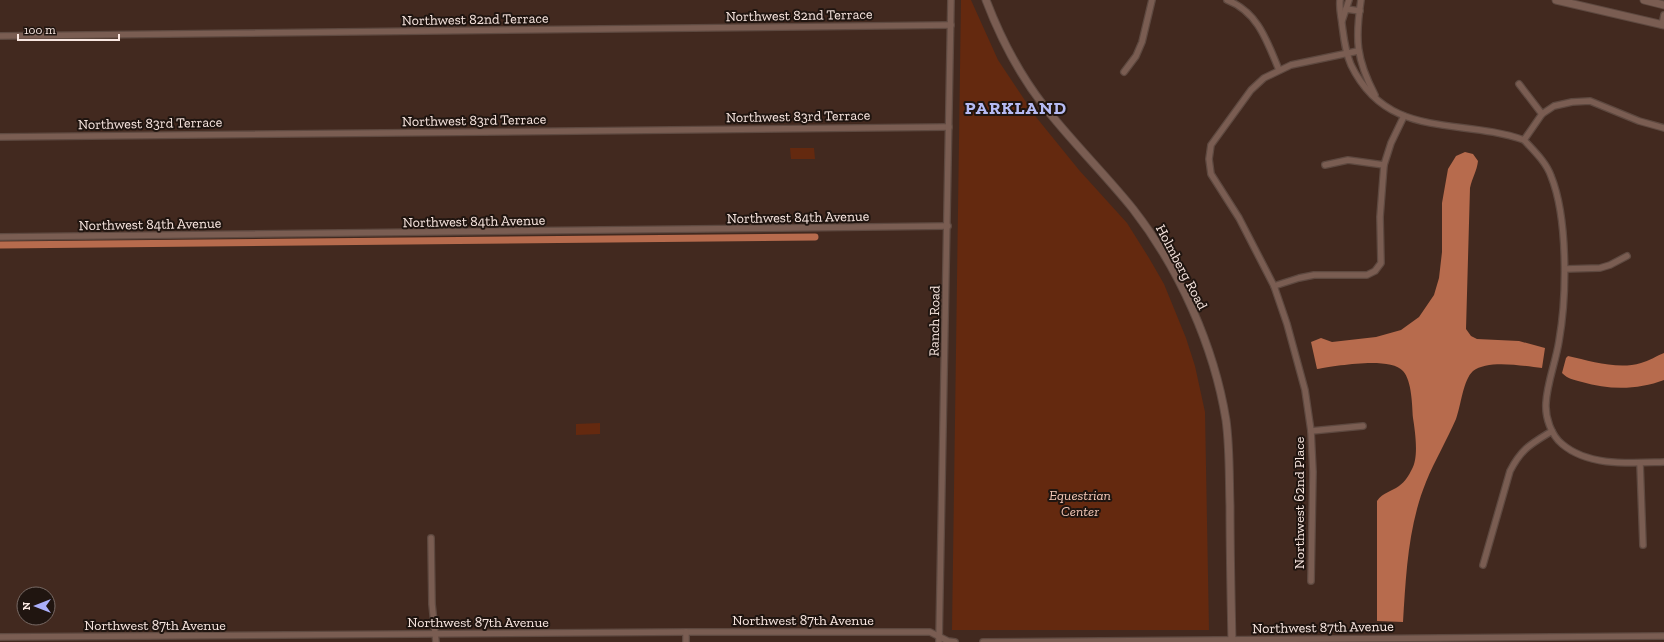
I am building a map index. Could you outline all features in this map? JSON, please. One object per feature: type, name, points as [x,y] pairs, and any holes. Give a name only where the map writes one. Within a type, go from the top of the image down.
[{"type":"street","name":"Ranch Road","points":[[940,639],[952,0]]},
{"type":"street","name":"Holmberg Road","points":[[986,0],[1011,53],[1043,104],[1114,186],[1148,230],[1187,298],[1205,342],[1226,420],[1229,458],[1232,641]]},
{"type":"street","points":[[1124,72],[1136,56],[1142,42],[1152,0]]},
{"type":"street","points":[[1227,0],[1240,5],[1251,16],[1264,34],[1279,70],[1291,65],[1345,52],[1358,51]]},
{"type":"street","points":[[1340,0],[1338,9],[1342,22],[1345,52],[1361,83],[1378,102],[1404,116],[1418,121],[1442,126],[1506,134],[1524,140],[1540,158],[1551,176],[1558,199],[1562,222],[1565,269],[1559,341],[1546,402],[1546,415],[1552,431],[1561,443],[1573,452],[1580,455],[1602,461],[1640,463],[1664,462]]},
{"type":"street","points":[[1342,22],[1349,0]]},
{"type":"street","points":[[1361,0],[1357,37],[1358,51],[1366,78],[1378,102]]},
{"type":"street","points":[[1556,0],[1663,25],[1664,15]]},
{"type":"street","points":[[1644,0],[1664,5]]},
{"type":"street","points":[[1346,9],[1360,11]]},
{"type":"street","name":"Northwest 82nd Terrace","points":[[0,36],[951,25]]},
{"type":"street","name":"Northwest 62nd Place","points":[[1279,70],[1264,78],[1251,90],[1211,145],[1209,159],[1211,174],[1239,218],[1274,286],[1287,324],[1305,390],[1311,431],[1313,472],[1311,581]]},
{"type":"street","points":[[1518,84],[1542,114]]},
{"type":"street","points":[[1524,140],[1542,114],[1554,106],[1572,102],[1590,101],[1639,121],[1664,128]]},
{"type":"street","points":[[1274,286],[1314,275],[1367,275],[1375,271],[1380,263],[1380,216],[1384,165],[1391,143],[1404,116]]},
{"type":"street","name":"Northwest 83rd Terrace","points":[[0,137],[949,127]]},
{"type":"street","points":[[1325,165],[1348,160],[1384,165]]},
{"type":"street","name":"Northwest 84th Avenue","points":[[0,237],[948,226]]},
{"type":"street","points":[[1565,269],[1600,268],[1610,265],[1627,256]]},
{"type":"street","points":[[1311,431],[1363,426]]},
{"type":"street","points":[[1483,565],[1509,473],[1517,458],[1529,445],[1552,431]]},
{"type":"street","points":[[1640,463],[1643,545]]},
{"type":"street","points":[[431,538],[432,604],[436,642]]},
{"type":"street","points":[[686,632],[686,642]]},
{"type":"street","name":"Northwest 87th Avenue","points":[[0,637],[177,639],[436,634],[930,632],[940,639],[955,642]]},
{"type":"street","name":"Northwest 87th Avenue","points":[[982,642],[1467,640],[1664,636]]},
{"type":"green space","name":"Equestrian Center","points":[[961,0],[971,0],[998,60],[1036,117],[1079,170],[1127,223],[1164,284],[1186,338],[1195,366],[1205,412],[1209,630],[952,630]]},
{"type":"green space","points":[[790,148],[814,148],[815,159],[791,159]]},
{"type":"green space","points":[[600,423],[600,434],[576,435],[576,424]]},
{"type":"shaded area","points":[[1465,152],[1473,154],[1478,161],[1470,188],[1466,329],[1471,336],[1477,339],[1519,341],[1545,348],[1542,368],[1497,364],[1480,367],[1473,371],[1470,375],[1467,380],[1458,414],[1426,482],[1415,516],[1405,586],[1403,622],[1377,621],[1377,501],[1387,492],[1396,488],[1407,478],[1414,464],[1416,444],[1410,387],[1403,371],[1396,366],[1387,364],[1362,363],[1317,369],[1311,342],[1321,338],[1332,342],[1376,337],[1401,330],[1419,317],[1434,295],[1439,278],[1442,252],[1442,203],[1448,169],[1456,156]]},
{"type":"shaded area","points":[[1664,353],[1664,380],[1644,386],[1613,388],[1592,385],[1574,380],[1562,373],[1566,358],[1568,356],[1604,364],[1623,366],[1644,362]]},
{"type":"waterway","points":[[0,245],[815,237]]},
{"type":"district","name":"PARKLAND","points":[[1016,108]]}]
